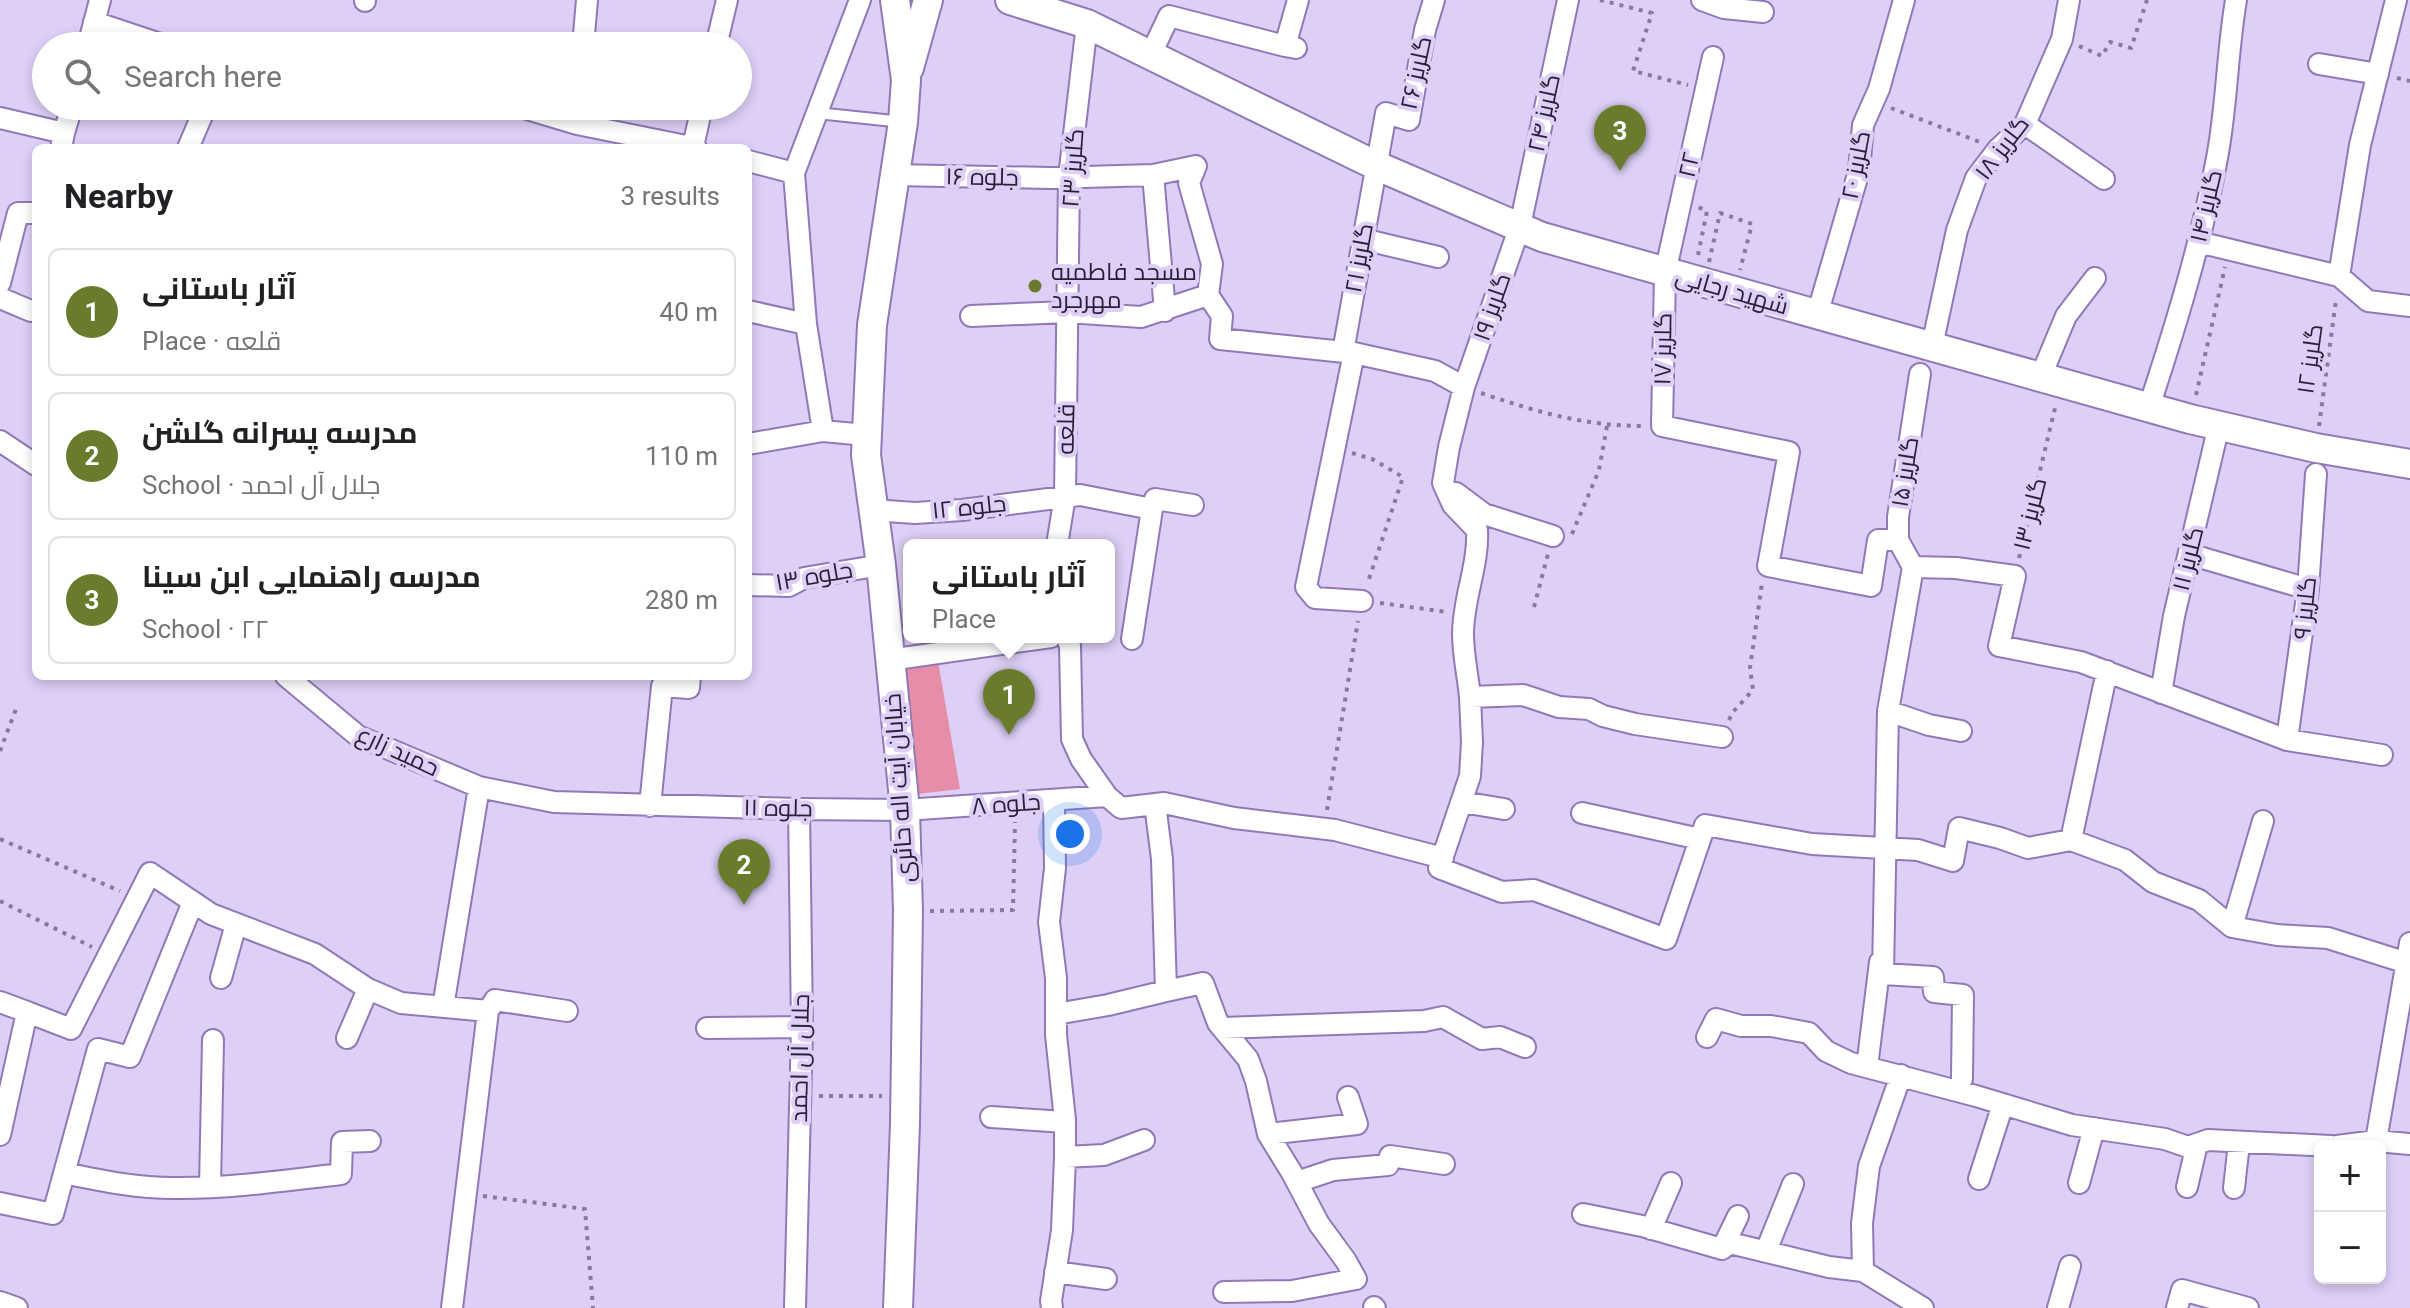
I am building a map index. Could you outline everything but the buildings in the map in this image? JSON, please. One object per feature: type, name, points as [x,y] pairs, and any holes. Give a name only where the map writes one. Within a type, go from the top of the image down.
[{"type":"street","points":[[92,32],[100,0]]},
{"type":"street","points":[[584,32],[587,0]]},
{"type":"street","points":[[719,32],[727,0]]},
{"type":"street","points":[[823,431],[806,324],[794,173],[860,0]]},
{"type":"street","points":[[895,0],[906,80]]},
{"type":"street","points":[[906,80],[928,0]]},
{"type":"street","points":[[1010,0],[1087,24]]},
{"type":"street","points":[[1058,0],[1087,24]]},
{"type":"street","points":[[1150,56],[1169,16],[1291,47],[1298,0]]},
{"type":"street","name":"گلریز ۲۶","points":[[1375,165],[1386,113],[1409,120],[1425,30],[1434,0]]},
{"type":"street","name":"گلریز ۲۴","points":[[1520,226],[1568,0]]},
{"type":"street","points":[[1702,0],[1724,8],[1763,12]]},
{"type":"street","name":"گلریز ۱۸","points":[[1932,346],[1957,230],[1976,178],[1998,149],[2025,124],[2062,39],[2069,0]]},
{"type":"street","name":"گلریز ۱۴","points":[[2149,407],[2183,304],[2217,159],[2227,96],[2228,47],[2236,0]]},
{"type":"street","points":[[2339,276],[2360,145],[2396,0]]},
{"type":"street","name":"گلریز ۲۰","points":[[1817,315],[1859,171],[1863,125],[1901,8]]},
{"type":"street","points":[[94,22],[124,32]]},
{"type":"street","name":"شهید رجایی","points":[[1087,24],[1375,165],[1542,237],[2219,425],[2316,461],[2410,464]]},
{"type":"street","name":"گلریز ۲۳","points":[[1067,312],[1069,177],[1087,24]]},
{"type":"street","name":"۲۲","points":[[1665,273],[1713,57]]},
{"type":"street","points":[[2319,64],[2378,74]]},
{"type":"street","name":"خیابان آیت اله حائری","points":[[898,1308],[903,1222],[908,911],[905,810],[866,435],[872,325],[903,122],[906,80]]},
{"type":"street","points":[[0,118],[63,140],[68,120]]},
{"type":"street","points":[[190,144],[200,120]]},
{"type":"street","points":[[596,120],[680,144]]},
{"type":"street","points":[[695,144],[699,120]]},
{"type":"street","points":[[2025,124],[2104,179]]},
{"type":"street","points":[[752,162],[794,173]]},
{"type":"street","name":"گلریز ۲۱","points":[[1362,601],[1315,598],[1306,587],[1335,447],[1362,239],[1375,165]]},
{"type":"street","name":"جلوه ۱۶","points":[[894,175],[1153,175],[1196,166],[1189,183],[1212,264],[1208,295]]},
{"type":"street","points":[[1153,175],[1165,311]]},
{"type":"street","points":[[0,283],[18,213],[32,213]]},
{"type":"street","name":"گلریز ۱۹","points":[[1443,483],[1464,387],[1520,226]]},
{"type":"street","points":[[1362,239],[1438,257]]},
{"type":"street","points":[[2198,242],[2339,276],[2368,301],[2410,306]]},
{"type":"street","name":"گلریز ۱۷","points":[[1662,426],[1665,273]]},
{"type":"street","points":[[2051,379],[2066,316],[2095,278]]},
{"type":"street","points":[[971,316],[1067,312],[1141,317],[1208,295],[1222,316],[1220,339],[1348,352],[1435,371],[1464,387]]},
{"type":"street","points":[[0,298],[31,311]]},
{"type":"street","points":[[752,312],[806,324]]},
{"type":"street","name":"قلعه","points":[[1058,539],[1065,496],[1067,312]]},
{"type":"street","name":"گلریز ۱۵","points":[[1913,567],[1898,540],[1898,517],[1920,374]]},
{"type":"street","name":"گلریز ۱۱","points":[[2161,693],[2174,616],[2219,425]]},
{"type":"street","points":[[1662,426],[1789,452],[1768,566],[1871,586],[1878,540],[1898,540]]},
{"type":"street","points":[[752,443],[823,431],[866,435]]},
{"type":"street","points":[[0,441],[32,462]]},
{"type":"street","name":"گلریز ۹","points":[[2287,740],[2308,589],[2316,461]]},
{"type":"street","points":[[1443,483],[1484,514],[1553,536]]},
{"type":"street","points":[[1443,483],[1453,505],[1477,530],[1478,552],[1468,590],[1463,634],[1470,697],[1470,776],[1439,868],[1502,892],[1534,890],[1666,939],[1705,825],[1812,844],[1918,850],[1953,861],[1959,828],[2028,848],[2071,840],[2125,860],[2153,882],[2199,900],[2232,927],[2277,935],[2328,938],[2408,953],[2376,1140]]},
{"type":"street","name":"جلوه ۱۲","points":[[872,510],[915,513],[962,510],[1080,495],[1152,509]]},
{"type":"street","points":[[1132,639],[1155,499],[1193,505]]},
{"type":"street","points":[[2189,554],[2308,589]]},
{"type":"street","name":"جلوه ۱۳","points":[[752,585],[789,586],[804,578],[881,565]]},
{"type":"street","points":[[1962,1079],[1963,995],[1934,992],[1933,977],[1883,974],[1888,711],[1913,567],[1956,568],[2015,576]]},
{"type":"street","name":"گلریز ۱۳","points":[[2015,576],[1999,646],[2081,662],[2107,671]]},
{"type":"street","points":[[889,660],[1009,643]]},
{"type":"street","points":[[1069,643],[1072,739],[1081,759],[1114,802]]},
{"type":"street","points":[[2071,840],[2107,671],[2287,740],[2382,755]]},
{"type":"street","name":"حمید زارع","points":[[291,680],[358,736],[479,787],[554,802],[650,806]]},
{"type":"street","points":[[650,806],[662,686],[689,682]]},
{"type":"street","points":[[1470,697],[1523,695],[1559,707],[1589,709],[1635,724],[1722,737]]},
{"type":"street","points":[[1888,711],[1929,725],[1961,731]]},
{"type":"street","points":[[443,1007],[479,787]]},
{"type":"street","points":[[1052,1308],[1062,1230],[1065,1157],[1056,978],[1049,922],[1055,868],[1054,801]]},
{"type":"street","name":"جلوه ۸","points":[[905,810],[1054,801],[1164,803],[1234,818],[1324,828],[1443,858]]},
{"type":"street","points":[[1462,802],[1504,809]]},
{"type":"street","points":[[1155,804],[1162,859],[1166,991]]},
{"type":"street","name":"جلوه ۱۱","points":[[650,806],[905,810]]},
{"type":"street","name":"جلال آل احمد","points":[[795,1308],[802,1027],[799,809]]},
{"type":"street","points":[[1582,813],[1700,839]]},
{"type":"street","points":[[2232,927],[2263,821]]},
{"type":"street","points":[[0,1002],[71,1029],[150,873],[211,914],[315,954],[368,989],[401,1003],[488,1011]]},
{"type":"street","points":[[0,1203],[53,1214],[98,1049],[130,1057],[193,902]]},
{"type":"street","points":[[221,978],[236,924]]},
{"type":"street","points":[[1867,1067],[1884,926]]},
{"type":"street","points":[[1056,1014],[1203,983],[1222,1028],[1248,1059],[1268,1134],[1319,1224],[1356,1279],[1292,1291],[1224,1292]]},
{"type":"street","points":[[347,1038],[368,989]]},
{"type":"street","points":[[452,1308],[488,1011],[495,1000],[567,1011]]},
{"type":"street","points":[[0,1135],[27,1012]]},
{"type":"street","points":[[1222,1028],[1424,1021],[1443,1017],[1482,1039],[1500,1037],[1525,1047]]},
{"type":"street","points":[[1707,1037],[1716,1019],[1741,1026],[1771,1026],[1809,1033],[1826,1051],[1851,1063],[2072,1125],[2165,1139],[2188,1147],[2208,1140],[2314,1145]]},
{"type":"street","points":[[707,1028],[802,1027]]},
{"type":"street","points":[[210,1187],[213,1040]]},
{"type":"street","points":[[1863,1271],[1862,1223],[1869,1166],[1901,1075]]},
{"type":"street","points":[[1268,1134],[1357,1124],[1348,1097]]},
{"type":"street","points":[[1979,1179],[2003,1104]]},
{"type":"street","points":[[991,1117],[1065,1122]]},
{"type":"street","points":[[2079,1183],[2094,1128]]},
{"type":"street","points":[[1065,1157],[1104,1155],[1144,1140]]},
{"type":"street","points":[[64,1173],[112,1183],[177,1188],[341,1174],[342,1142],[370,1141]]},
{"type":"street","points":[[2386,1142],[2410,1144]]},
{"type":"street","points":[[2234,1188],[2239,1143]]},
{"type":"street","points":[[2187,1187],[2197,1144]]},
{"type":"street","points":[[1297,1182],[1333,1170],[1388,1165],[1390,1156],[1444,1164]]},
{"type":"street","points":[[1651,1229],[1671,1183]]},
{"type":"street","points":[[1766,1251],[1793,1184]]},
{"type":"street","points":[[1583,1214],[1722,1249]]},
{"type":"street","points":[[1722,1249],[1738,1216]]},
{"type":"street","points":[[1722,1249],[1730,1243],[1829,1267],[1863,1271],[1922,1308]]},
{"type":"street","points":[[2058,1308],[2070,1266]]},
{"type":"street","points":[[1055,1272],[1106,1279]]},
{"type":"street","points":[[2177,1308],[2182,1290],[2248,1308]]},
{"type":"street","points":[[0,1302],[17,1308]]},
{"type":"lane","points":[[817,113],[903,122]]},
{"type":"path","points":[[1600,0],[1652,13],[1633,71],[1706,90]]},
{"type":"path","points":[[2062,39],[2102,56],[2110,42],[2131,48],[2147,0]]},
{"type":"path","points":[[1873,101],[1998,149]]},
{"type":"path","points":[[1681,201],[1707,211],[1698,282]]},
{"type":"path","points":[[1698,282],[1720,213],[1752,224],[1735,292]]},
{"type":"path","points":[[2190,419],[2229,249]]},
{"type":"path","name":"گلریز ۱۲","points":[[2316,461],[2339,276]]},
{"type":"path","name":"گلریز ۱۳","points":[[2015,576],[2051,379]]},
{"type":"path","points":[[1464,387],[1553,417],[1607,426],[1662,426]]},
{"type":"path","points":[[1534,607],[1553,536],[1570,538],[1599,470],[1607,426]]},
{"type":"path","points":[[1324,828],[1362,601],[1403,477],[1372,459],[1335,447]]},
{"type":"path","points":[[1722,737],[1733,712],[1753,690],[1750,668],[1759,590],[1768,566]]},
{"type":"path","points":[[1362,601],[1465,614]]},
{"type":"path","points":[[0,751],[16,709]]},
{"type":"path","points":[[908,911],[1013,910],[1015,804]]},
{"type":"path","points":[[0,839],[137,899]]},
{"type":"path","points":[[0,901],[108,955]]},
{"type":"path","points":[[800,1097],[905,1096]]},
{"type":"path","points":[[466,1193],[585,1209],[593,1308]]},
{"type":"shaded area","points":[[938,661],[960,789],[917,794],[906,668]]},
{"type":"place","name":"مدرسه راهنمایی ابن سینا","points":[[1620,171]]},
{"type":"place","name":"مسجد فاطمیه مهرجرد","points":[[1035,286]]},
{"type":"place","name":"آثار باستانی","points":[[1009,735]]},
{"type":"place","name":"مدرسه پسرانه گلشن","points":[[744,905]]}]
